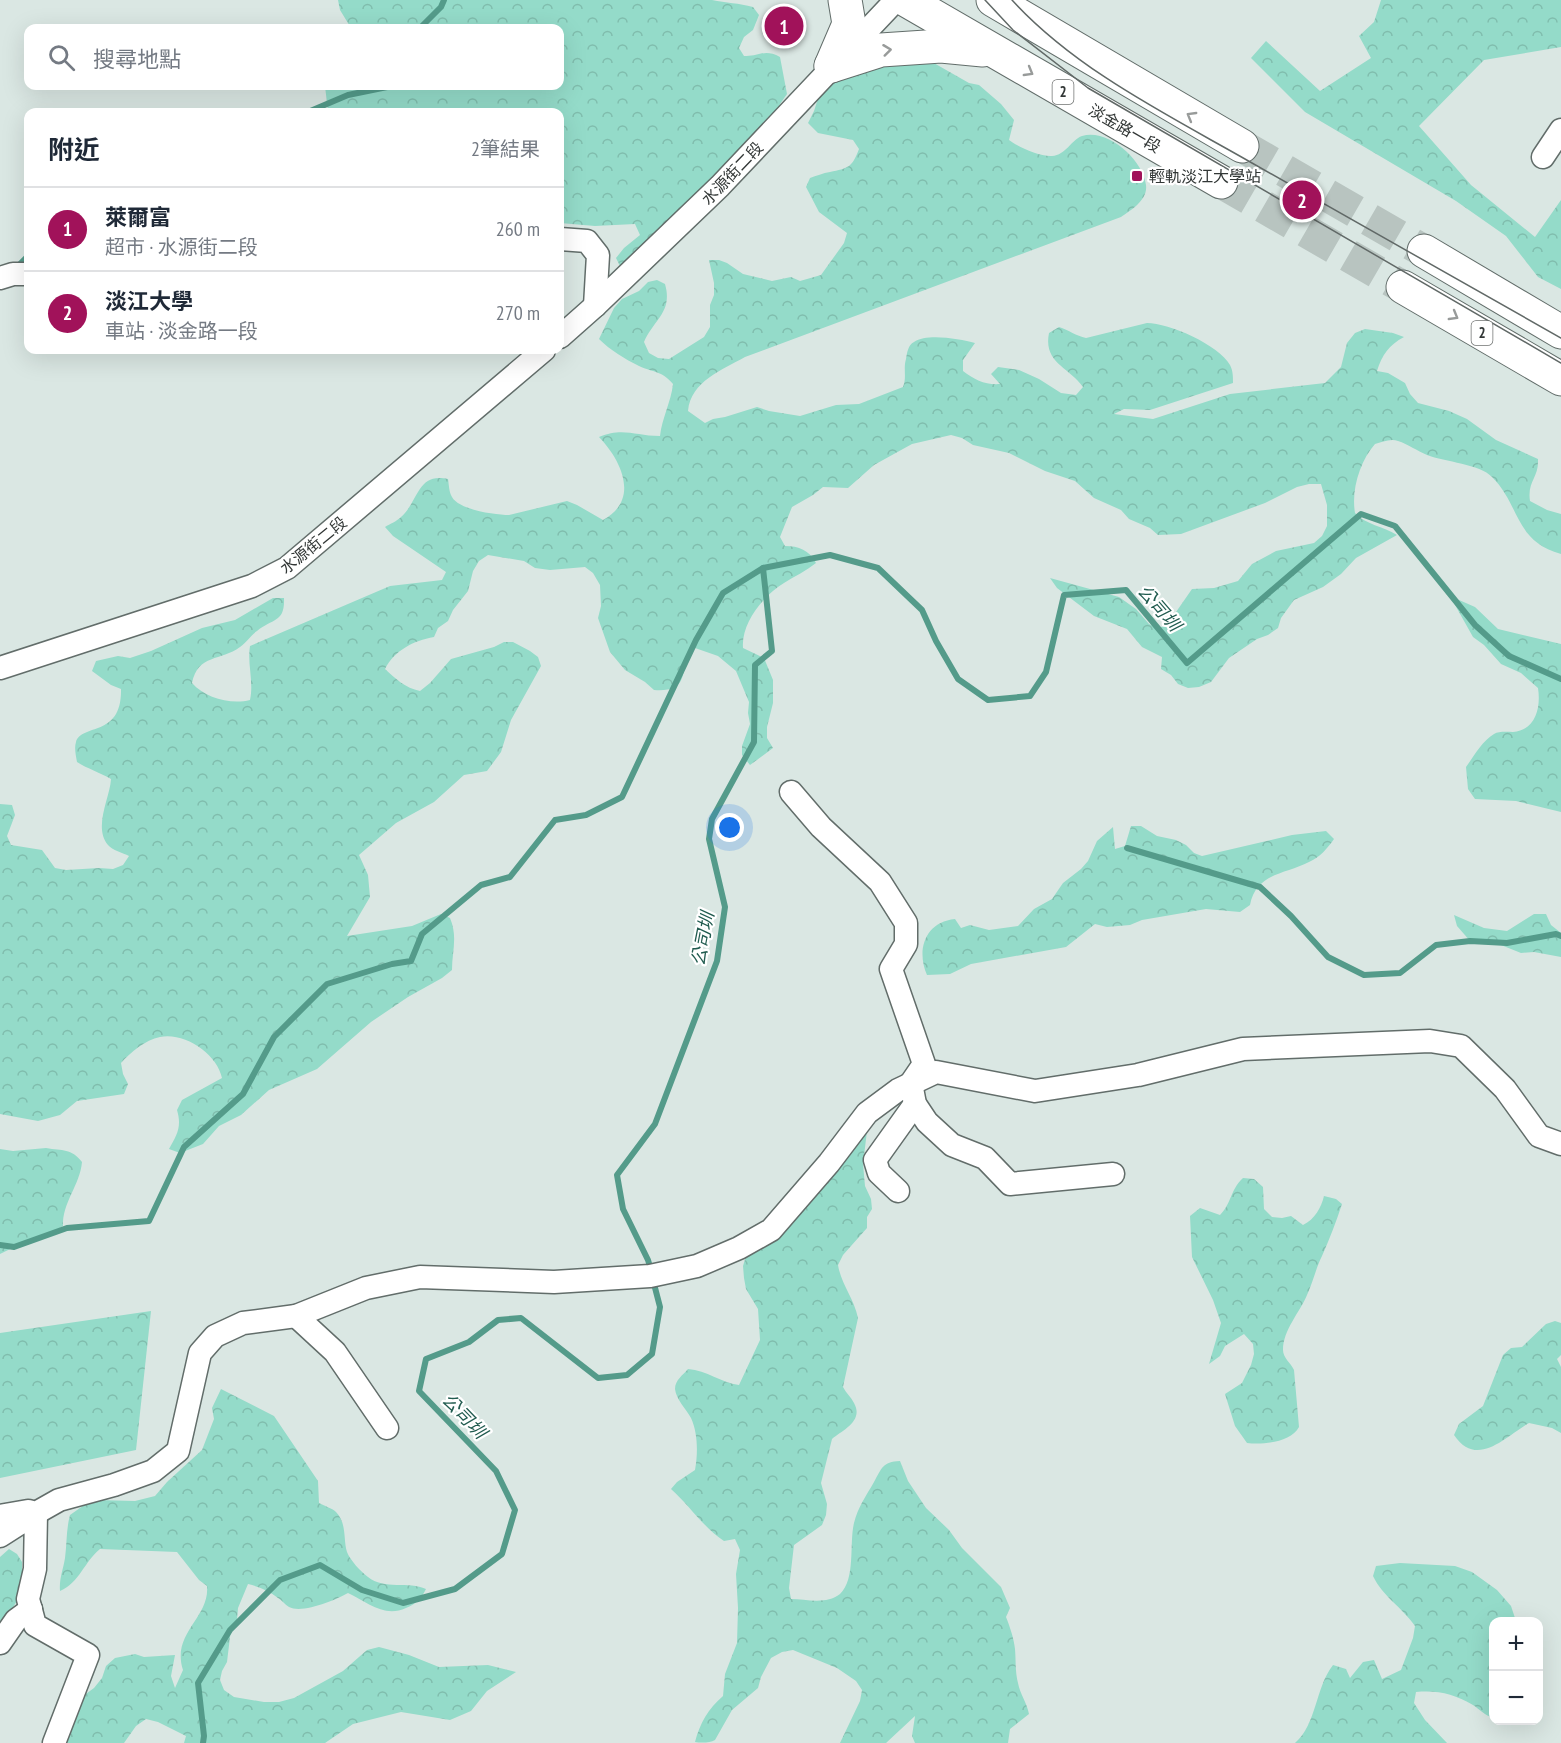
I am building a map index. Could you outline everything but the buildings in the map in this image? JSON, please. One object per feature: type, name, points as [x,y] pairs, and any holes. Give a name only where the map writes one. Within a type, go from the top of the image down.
[{"type":"main road","points":[[831,66],[849,24],[845,0]]},
{"type":"main road","name":"淡金路一段","points":[[906,0],[1221,182]]},
{"type":"main road","points":[[993,0],[1028,12],[1242,146]]},
{"type":"main road","points":[[831,66],[881,50],[941,46],[991,51]]},
{"type":"main road","points":[[1424,251],[1561,332]]},
{"type":"main road","name":"2","points":[[1403,287],[1561,379]]},
{"type":"street","name":"水源街二段","points":[[564,334],[596,306],[720,186],[831,66],[896,0]]},
{"type":"street","points":[[1543,157],[1561,130]]},
{"type":"street","points":[[564,239],[587,241],[598,255],[596,306]]},
{"type":"street","points":[[0,278],[13,274],[24,274]]},
{"type":"street","name":"水源街二段","points":[[0,668],[252,586],[287,568],[539,354]]},
{"type":"street","points":[[791,792],[821,827],[880,882],[906,922],[906,944],[891,969],[924,1064],[913,1094],[875,1160],[879,1173],[898,1191]]},
{"type":"street","points":[[913,1094],[936,1072],[1035,1091],[1138,1075],[1243,1049],[1430,1041],[1461,1046],[1505,1089],[1539,1136],[1561,1144]]},
{"type":"street","points":[[0,1536],[60,1500],[153,1471],[178,1452],[200,1353],[215,1336],[243,1323],[296,1316],[366,1287],[420,1276],[554,1282],[658,1275],[698,1266],[740,1248],[771,1230],[829,1163],[867,1113],[898,1090],[913,1094],[927,1122],[952,1145],[985,1158],[1010,1184],[1113,1174]]},
{"type":"street","points":[[296,1316],[335,1352],[387,1428]]},
{"type":"street","points":[[0,1516],[28,1511],[36,1513]]},
{"type":"street","points":[[36,1513],[35,1569],[28,1599],[35,1624],[88,1655],[54,1743]]},
{"type":"street","points":[[0,1643],[16,1620],[31,1609]]},
{"type":"green space","points":[[338,0],[712,0],[748,6],[753,7],[759,15],[753,30],[744,37],[739,48],[744,56],[770,53],[780,57],[787,94],[776,115],[621,268],[616,258],[640,235],[635,224],[595,226],[564,223],[564,108],[328,108],[325,90],[564,90],[564,24],[349,24],[340,10]]},
{"type":"green space","points":[[1381,0],[1561,0],[1561,47],[1484,60],[1419,126],[1471,185],[1535,237],[1561,200],[1561,289],[1538,277],[1506,236],[1456,201],[1305,112],[1251,58],[1266,41],[1320,91],[1371,58],[1359,36],[1374,22]]},
{"type":"green space","points":[[918,54],[969,83],[979,85],[1001,104],[1014,120],[1009,140],[1024,148],[1052,156],[1061,153],[1082,136],[1092,135],[1113,141],[1131,156],[1143,175],[1146,190],[1142,200],[1121,217],[745,357],[701,384],[690,401],[688,411],[705,423],[757,407],[800,416],[836,405],[859,404],[903,387],[905,363],[910,345],[920,339],[935,337],[975,343],[963,360],[963,371],[980,381],[1000,384],[991,374],[998,367],[1019,370],[1061,393],[1076,395],[1083,387],[1053,358],[1048,343],[1049,333],[1059,327],[1086,338],[1147,323],[1180,331],[1205,343],[1224,357],[1232,369],[1233,376],[1233,383],[1150,410],[1124,409],[1114,414],[1153,419],[1230,394],[1325,383],[1341,367],[1347,343],[1355,333],[1365,329],[1393,333],[1404,337],[1387,351],[1377,371],[1388,373],[1405,383],[1410,394],[1418,403],[1449,411],[1467,419],[1496,440],[1538,459],[1537,471],[1530,489],[1530,501],[1561,514],[1561,554],[1534,541],[1526,532],[1501,488],[1486,473],[1471,466],[1427,455],[1395,440],[1375,444],[1358,476],[1354,495],[1355,513],[1364,520],[1397,535],[1356,558],[1341,574],[1323,587],[1294,600],[1281,618],[1278,628],[1229,658],[1211,682],[1199,687],[1188,688],[1178,684],[1171,675],[1161,669],[1162,657],[1142,647],[1127,629],[1094,616],[1057,588],[1050,578],[1119,597],[1136,609],[1149,624],[1158,628],[1167,625],[1192,589],[1214,588],[1238,581],[1252,564],[1276,551],[1314,543],[1322,536],[1327,526],[1327,505],[1321,484],[1297,487],[1265,503],[1181,534],[1158,535],[1150,528],[1129,519],[1121,510],[1094,498],[1075,481],[1045,471],[1009,453],[973,445],[962,438],[951,435],[912,444],[874,465],[848,488],[823,487],[792,507],[780,537],[785,546],[803,550],[816,563],[768,595],[755,611],[746,629],[743,648],[764,658],[773,680],[773,703],[767,727],[767,738],[773,748],[750,765],[742,755],[742,746],[750,724],[749,702],[736,671],[718,656],[695,648],[687,656],[680,682],[671,689],[654,690],[625,670],[610,652],[598,618],[601,606],[600,585],[593,573],[585,567],[550,570],[535,568],[524,561],[488,555],[479,561],[473,571],[468,591],[453,610],[448,621],[438,628],[434,637],[405,647],[385,669],[397,680],[420,691],[451,659],[504,642],[513,642],[530,651],[538,657],[541,666],[511,720],[501,752],[487,771],[464,775],[434,802],[396,823],[359,855],[368,875],[370,897],[347,936],[412,926],[441,914],[450,918],[454,931],[452,970],[371,1022],[317,1069],[269,1090],[241,1115],[219,1126],[203,1144],[180,1153],[169,1149],[178,1131],[177,1110],[182,1100],[222,1078],[219,1069],[207,1053],[180,1038],[170,1036],[149,1041],[121,1063],[128,1084],[124,1094],[77,1101],[60,1115],[38,1121],[0,1114],[0,804],[12,805],[15,815],[7,836],[11,845],[42,850],[55,868],[66,870],[113,869],[123,865],[129,856],[110,847],[102,830],[111,779],[77,762],[76,757],[75,744],[80,736],[109,722],[120,705],[121,689],[111,685],[92,671],[96,661],[118,656],[130,658],[151,651],[202,628],[235,620],[273,598],[284,598],[282,612],[277,619],[255,633],[240,647],[211,659],[199,667],[192,683],[204,693],[219,699],[235,702],[250,700],[250,646],[390,586],[442,580],[446,572],[393,536],[385,527],[401,517],[420,489],[430,480],[448,479],[450,493],[456,502],[487,513],[509,515],[567,501],[603,520],[614,512],[621,502],[624,480],[615,457],[599,437],[622,432],[660,436],[673,384],[661,374],[623,357],[599,339],[614,308],[622,299],[639,291],[648,282],[657,280],[665,284],[667,294],[665,309],[644,342],[649,353],[658,358],[669,359],[704,337],[710,327],[710,305],[714,295],[714,283],[709,260],[719,260],[743,274],[772,281],[791,277],[800,281],[821,275],[844,243],[847,233],[819,212],[806,187],[810,178],[849,166],[859,149],[853,140],[818,133],[808,123],[823,83]]},
{"type":"green space","points":[[1450,596],[1475,607],[1498,629],[1561,644],[1561,812],[1516,801],[1475,799],[1468,789],[1466,767],[1478,749],[1496,733],[1513,732],[1527,727],[1535,716],[1539,695],[1538,688],[1521,673],[1501,664],[1484,645],[1473,637]]},
{"type":"green space","points":[[1131,826],[1141,826],[1157,836],[1176,840],[1202,856],[1292,835],[1326,831],[1334,839],[1313,860],[1265,880],[1253,894],[1250,905],[1240,912],[1206,909],[1142,920],[1130,925],[1107,927],[1095,924],[1066,947],[971,964],[950,974],[927,975],[923,947],[930,931],[936,926],[955,919],[961,928],[970,925],[989,930],[1018,926],[1034,909],[1052,899],[1063,883],[1081,869],[1088,861],[1097,841],[1113,827],[1115,849],[1125,846]]},
{"type":"green space","points":[[1534,914],[1546,914],[1551,925],[1561,933],[1561,957],[1534,952],[1521,953],[1496,943],[1471,942],[1457,926],[1454,915],[1484,928],[1507,931]]},
{"type":"green space","points":[[867,1131],[863,1164],[865,1186],[871,1199],[872,1209],[867,1217],[867,1228],[843,1255],[838,1265],[858,1318],[843,1387],[854,1403],[856,1415],[851,1424],[832,1439],[821,1483],[827,1504],[822,1525],[794,1545],[789,1588],[791,1599],[816,1601],[840,1594],[848,1579],[853,1531],[860,1507],[883,1467],[900,1461],[908,1481],[926,1508],[1001,1587],[1010,1608],[1006,1617],[1012,1633],[1018,1683],[1029,1714],[1010,1729],[1008,1743],[915,1743],[912,1736],[915,1716],[886,1743],[840,1743],[860,1701],[862,1690],[856,1681],[837,1668],[793,1650],[782,1652],[771,1658],[758,1688],[732,1710],[715,1740],[695,1742],[705,1717],[723,1696],[725,1674],[737,1643],[736,1574],[740,1550],[735,1539],[724,1541],[717,1536],[671,1489],[695,1470],[697,1457],[693,1424],[677,1396],[675,1386],[688,1369],[739,1385],[760,1340],[758,1309],[746,1289],[744,1278],[743,1266],[746,1256]]},
{"type":"green space","points":[[46,1148],[70,1152],[82,1162],[65,1210],[63,1226],[0,1254],[0,1149],[13,1151]]},
{"type":"green space","points":[[1243,1178],[1254,1179],[1263,1187],[1264,1209],[1272,1217],[1291,1216],[1303,1225],[1317,1213],[1324,1196],[1336,1199],[1342,1204],[1309,1290],[1289,1328],[1284,1343],[1284,1356],[1294,1370],[1299,1427],[1284,1439],[1261,1443],[1247,1443],[1235,1426],[1225,1394],[1242,1383],[1251,1365],[1254,1354],[1253,1344],[1244,1334],[1225,1346],[1220,1356],[1209,1364],[1221,1323],[1213,1300],[1192,1257],[1190,1216],[1200,1208],[1220,1215]]},
{"type":"green space","points":[[151,1311],[136,1450],[0,1478],[0,1333]]},
{"type":"green space","points":[[1555,1321],[1561,1323],[1561,1355],[1557,1359],[1561,1367],[1561,1433],[1552,1428],[1529,1423],[1501,1442],[1482,1450],[1463,1445],[1454,1435],[1459,1424],[1483,1406],[1503,1355],[1511,1348],[1522,1347],[1546,1324]]},
{"type":"green space","points":[[221,1389],[274,1416],[318,1481],[319,1503],[334,1511],[342,1521],[347,1552],[362,1572],[381,1583],[426,1589],[415,1603],[398,1611],[376,1608],[348,1593],[319,1605],[295,1609],[268,1591],[248,1584],[238,1608],[237,1620],[231,1629],[227,1662],[220,1680],[224,1690],[234,1697],[264,1702],[279,1702],[294,1698],[343,1671],[367,1650],[379,1647],[409,1655],[439,1667],[488,1665],[516,1672],[487,1691],[471,1711],[450,1720],[401,1712],[353,1724],[325,1743],[184,1743],[186,1736],[158,1722],[146,1719],[136,1726],[124,1743],[63,1743],[76,1701],[94,1688],[102,1678],[106,1666],[115,1658],[135,1654],[144,1657],[175,1655],[171,1676],[175,1688],[183,1670],[182,1646],[203,1607],[207,1586],[199,1580],[177,1552],[100,1549],[77,1577],[60,1591],[70,1515],[87,1503],[97,1500],[135,1501],[155,1496],[202,1450],[214,1419],[212,1408]]},
{"type":"green space","points":[[9,1549],[17,1554],[22,1562],[22,1593],[10,1612],[0,1621],[0,1557]]},
{"type":"green space","points":[[1400,1563],[1455,1566],[1472,1572],[1497,1590],[1511,1606],[1515,1617],[1489,1617],[1489,1716],[1459,1698],[1439,1692],[1416,1692],[1414,1703],[1425,1720],[1447,1743],[1295,1743],[1308,1726],[1327,1674],[1333,1665],[1346,1669],[1350,1678],[1363,1662],[1374,1660],[1382,1679],[1401,1670],[1415,1626],[1377,1583],[1373,1576],[1376,1566]]},
{"type":"waterway","points":[[424,24],[441,7],[444,0]]},
{"type":"waterway","points":[[317,108],[348,95],[372,90]]},
{"type":"waterway","points":[[17,267],[24,260]]},
{"type":"waterway","name":"公司圳","points":[[651,1270],[623,1209],[617,1175],[655,1124],[717,961],[725,907],[709,839],[712,819],[754,742],[755,665],[772,651],[763,568],[830,555],[878,568],[922,610],[936,641],[958,679],[988,700],[1030,696],[1046,672],[1064,595],[1126,590],[1187,663],[1361,514],[1395,526],[1475,625],[1509,656],[1561,679]]},
{"type":"waterway","points":[[0,1245],[14,1247],[67,1228],[149,1221],[184,1147],[243,1094],[274,1037],[327,984],[392,964],[411,961],[422,934],[481,885],[510,877],[555,820],[586,815],[622,797],[696,640],[723,593],[763,568]]},
{"type":"waterway","points":[[1127,848],[1260,887],[1291,916],[1328,957],[1364,975],[1400,973],[1436,945],[1470,941],[1507,943],[1556,934],[1561,936]]},
{"type":"waterway","name":"公司圳","points":[[203,1743],[198,1683],[230,1630],[280,1580],[320,1565],[362,1590],[403,1603],[455,1589],[502,1554],[515,1510],[496,1471],[419,1391],[426,1359],[469,1342],[498,1320],[521,1318],[598,1378],[627,1375],[652,1354],[660,1307],[653,1280]]},
{"type":"tunnel","points":[[1242,146],[1424,251]]},
{"type":"tunnel","points":[[1221,182],[1403,287]]},
{"type":"tram line","points":[[985,0],[1013,30],[1088,88],[1561,363]]},
{"type":"tram line","points":[[1012,0],[1065,49],[1126,90],[1189,128],[1561,338]]},
{"type":"place","name":"萊爾富","points":[[784,26]]},
{"type":"place","name":"輕軌淡江大學站","points":[[1137,176]]},
{"type":"place","name":"淡江大學","points":[[1302,200]]}]
